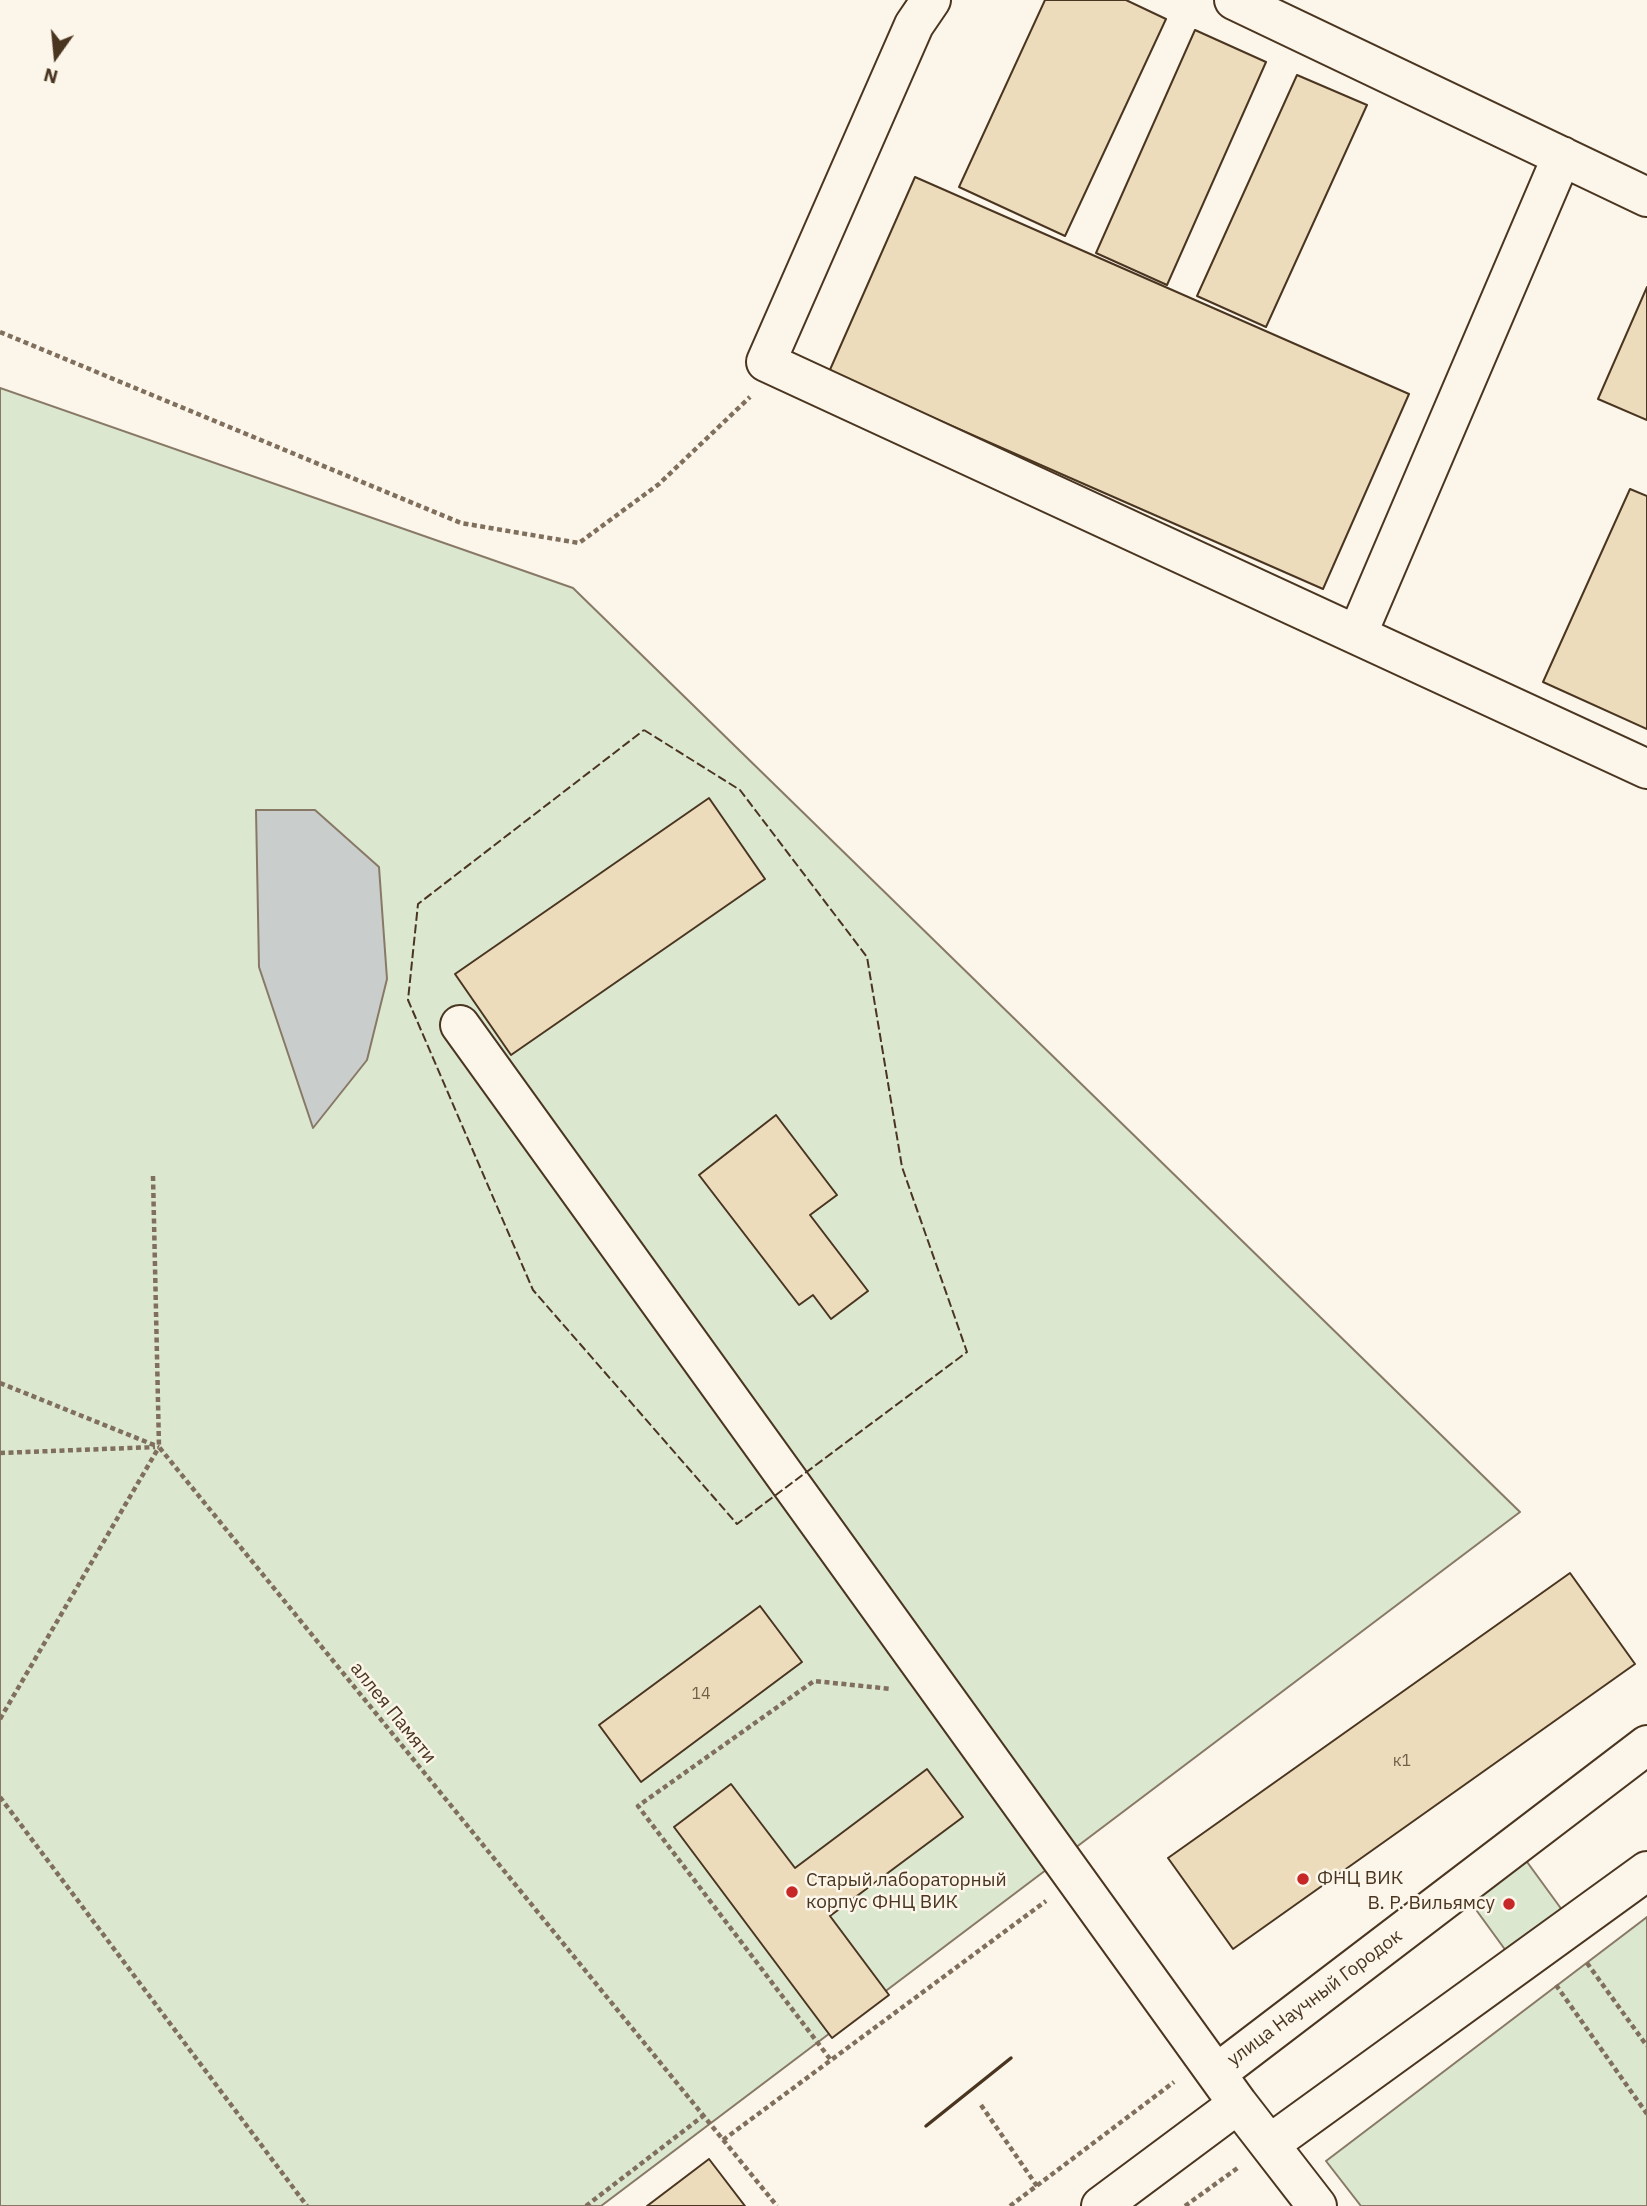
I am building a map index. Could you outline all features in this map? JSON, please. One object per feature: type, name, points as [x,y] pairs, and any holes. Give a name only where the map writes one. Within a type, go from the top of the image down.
[{"type":"street","points":[[932,0],[909,37],[766,362],[1647,769]]},
{"type":"street","points":[[1234,0],[1647,197]]},
{"type":"street","points":[[1357,635],[1562,156]]},
{"type":"street","points":[[460,1025],[1238,2104],[1318,2206]]},
{"type":"street","name":"улица Научный Городок","points":[[1211,2066],[1647,1745]]},
{"type":"street","points":[[1270,2144],[1647,1871]]},
{"type":"street","points":[[1101,2206],[1238,2104]]},
{"type":"path","points":[[0,332],[461,523],[579,543],[659,484],[753,394],[766,362]]},
{"type":"path","points":[[0,1718],[159,1447],[153,1177]]},
{"type":"path","points":[[0,1383],[159,1447]]},
{"type":"path","points":[[0,1454],[159,1447]]},
{"type":"path","name":"аллея Памяти","points":[[159,1447],[776,2206]]},
{"type":"path","points":[[830,2059],[638,1806],[814,1681],[943,1694]]},
{"type":"path","points":[[0,1797],[307,2206]]},
{"type":"path","points":[[723,2140],[1076,1879]]},
{"type":"path","points":[[1563,1932],[1647,2046]]},
{"type":"path","points":[[1533,1954],[1647,2114]]},
{"type":"path","points":[[1010,2206],[1211,2066]]},
{"type":"path","points":[[981,2105],[1037,2186]]},
{"type":"path","points":[[586,2206],[703,2116]]},
{"type":"path","points":[[1185,2206],[1270,2144]]},
{"type":"green space","points":[[0,388],[573,588],[1520,1512],[601,2206],[0,2206]]},
{"type":"green space","points":[[1522,1855],[1565,1914],[1509,1955],[1466,1896]]},
{"type":"green space","points":[[1647,1917],[1647,2206],[1361,2206],[1326,2161]]},
{"type":"shaded area","points":[[256,810],[315,810],[379,867],[387,979],[367,1060],[313,1128],[259,967]]},
{"type":"building","points":[[1045,0],[1126,0],[1166,19],[1065,236],[959,187]]},
{"type":"building","points":[[1195,30],[1266,62],[1167,285],[1096,253]]},
{"type":"building","points":[[1297,75],[1367,105],[1266,327],[1197,296]]},
{"type":"building","points":[[915,177],[1409,394],[1323,589],[829,372]]},
{"type":"building","points":[[1647,287],[1647,420],[1598,399]]},
{"type":"building","points":[[1630,489],[1647,496],[1647,729],[1543,682]]},
{"type":"building","points":[[709,798],[765,879],[511,1055],[455,974]]},
{"type":"building","points":[[776,1115],[837,1195],[810,1215],[868,1291],[831,1319],[813,1295],[799,1305],[699,1175]]},
{"type":"building","points":[[1570,1573],[1635,1664],[1233,1949],[1168,1858]]},
{"type":"building","points":[[760,1606],[802,1662],[641,1782],[599,1725]]},
{"type":"building","name":"Старый лабораторный корпус ФНЦ ВИК","points":[[927,1769],[963,1817],[830,1916],[889,1995],[832,2038],[674,1827],[731,1784],[795,1868]]},
{"type":"building","points":[[709,2159],[745,2206],[647,2206]]},
{"type":"fence","points":[[644,730],[740,790],[867,957],[902,1167],[967,1352],[737,1524],[533,1290],[408,1000],[418,904],[644,730]]},
{"type":"wall","points":[[926,2126],[1011,2058]]},
{"type":"place","name":"ФНЦ ВИК","points":[[1303,1879]]},
{"type":"place","name":"Старый лабораторный корпус ФНЦ ВИК","points":[[792,1892]]},
{"type":"place","name":"В. Р. Вильямсу","points":[[1509,1904]]}]
